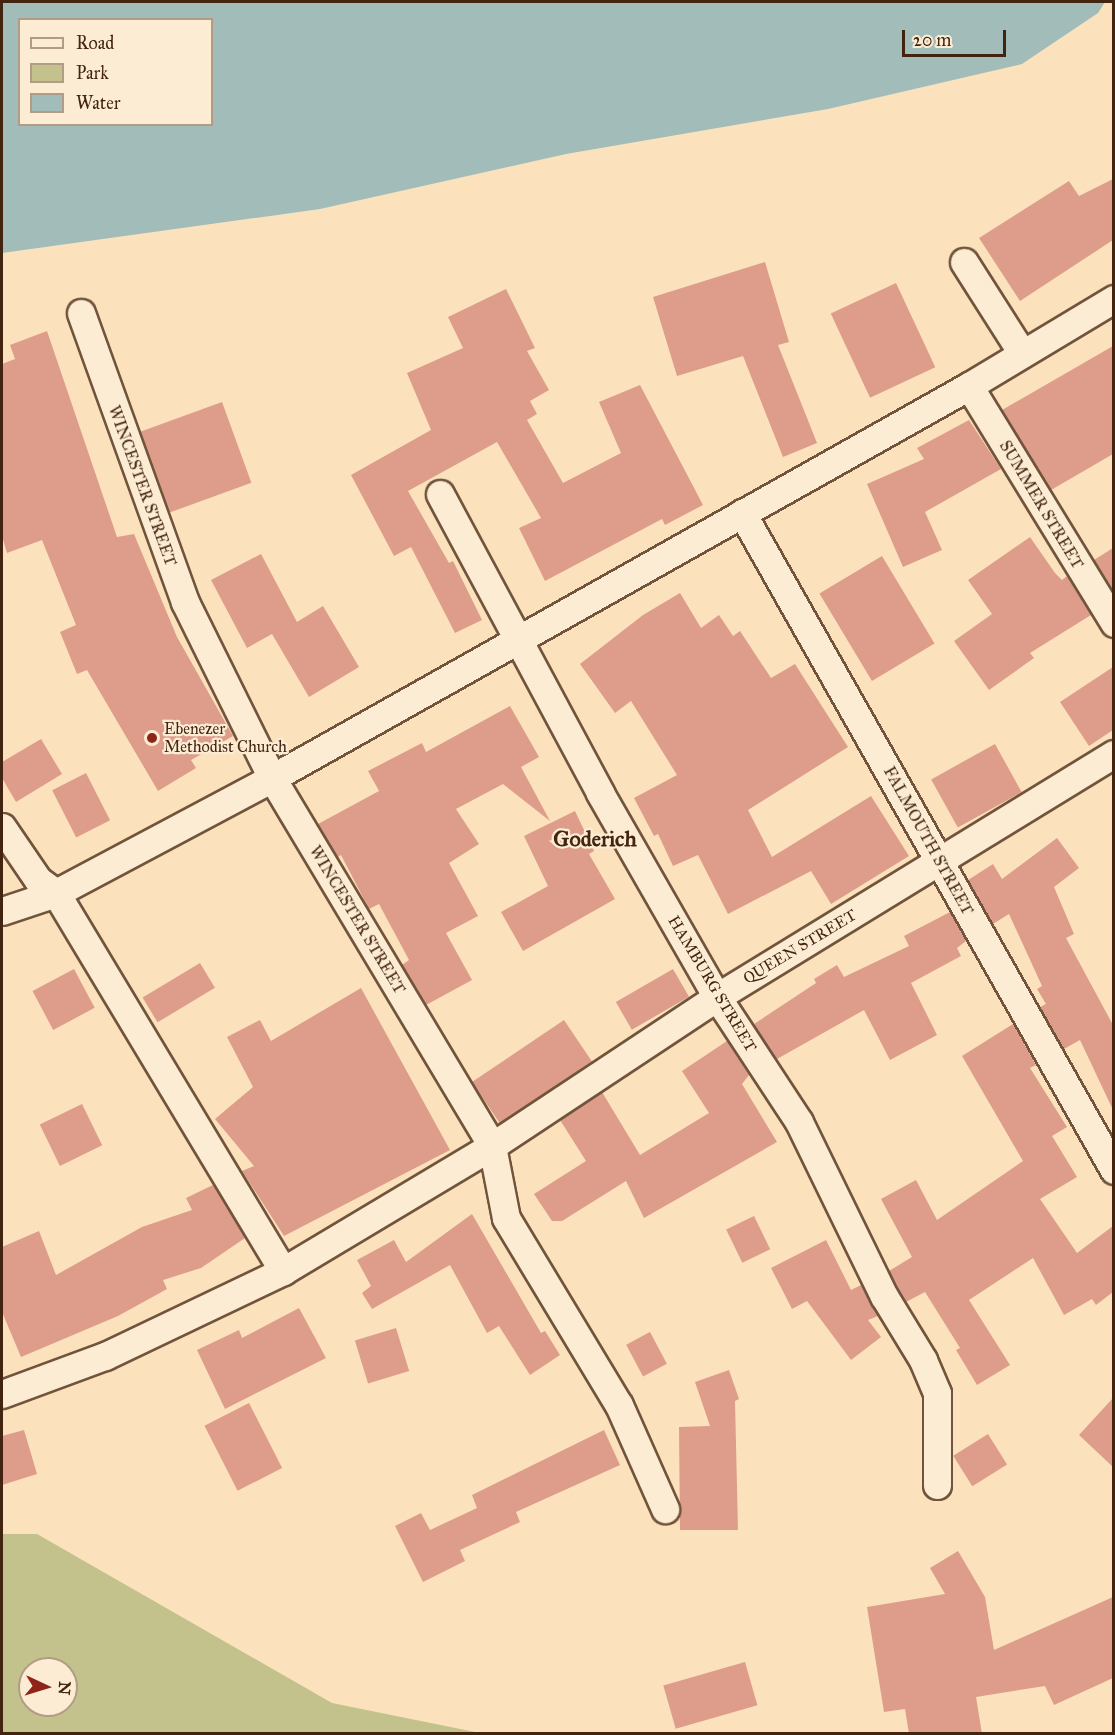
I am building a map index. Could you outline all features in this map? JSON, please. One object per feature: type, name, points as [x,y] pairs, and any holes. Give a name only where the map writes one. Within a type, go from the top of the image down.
[{"type":"street","points":[[963,262],[1022,353]]},
{"type":"street","points":[[2,911],[56,893],[272,778],[519,642],[742,513],[969,386],[1113,299]]},
{"type":"street","name":"WINCESTER STREET","points":[[81,313],[185,603],[272,778],[492,1146],[506,1218],[608,1386],[665,1509]]},
{"type":"street","name":"SUMMER STREET","points":[[969,386],[1113,623]]},
{"type":"street","name":"HAMBURG STREET","points":[[440,494],[519,642],[717,997],[799,1122],[884,1296],[923,1360],[937,1393],[937,1485]]},
{"type":"street","name":"FALMOUTH STREET","points":[[742,513],[1113,1170]]},
{"type":"street","name":"QUEEN STREET","points":[[2,1394],[105,1356],[283,1271],[492,1146],[717,997],[1113,754]]},
{"type":"street","points":[[2,827],[38,880],[56,893],[283,1271]]},
{"type":"green space","points":[[2,1534],[37,1534],[332,1703],[480,1733],[2,1733]]},
{"type":"water","points":[[2,2],[1105,2],[1098,13],[1022,64],[828,109],[566,154],[320,209],[2,253]]},
{"type":"building","points":[[1113,179],[1113,240],[1020,301],[979,238],[1069,181],[1079,196]]},
{"type":"building","points":[[765,262],[789,342],[778,345],[817,443],[783,457],[743,356],[677,376],[653,297]]},
{"type":"building","points":[[896,283],[935,367],[870,398],[831,313]]},
{"type":"building","points":[[506,289],[535,348],[527,351],[549,390],[530,401],[537,414],[527,420],[563,483],[621,453],[599,402],[640,385],[703,505],[665,525],[662,519],[545,581],[519,528],[541,518],[497,442],[408,491],[449,563],[453,561],[482,620],[455,633],[411,547],[394,556],[351,475],[431,430],[407,373],[463,348],[448,317]]},
{"type":"building","points":[[47,331],[117,537],[134,534],[177,637],[233,736],[191,760],[196,768],[158,791],[87,670],[77,674],[60,632],[76,625],[42,540],[7,553],[2,536],[2,364],[15,359],[10,345]]},
{"type":"building","points":[[1113,346],[1113,454],[1051,490],[1002,410]]},
{"type":"building","points":[[222,402],[251,483],[170,513],[140,432]]},
{"type":"building","points":[[969,420],[1001,469],[925,512],[942,550],[903,567],[867,484],[924,459],[917,448]]},
{"type":"building","points":[[1030,537],[1055,573],[1062,580],[1067,576],[1091,615],[1030,653],[1034,658],[989,690],[954,641],[992,614],[968,580]]},
{"type":"building","points":[[1113,548],[1113,592],[1094,560]]},
{"type":"building","points":[[261,554],[297,622],[323,606],[359,667],[309,697],[272,634],[247,648],[211,580]]},
{"type":"building","points":[[882,556],[935,643],[872,681],[819,594]]},
{"type":"building","points":[[680,593],[701,628],[719,615],[733,636],[740,631],[771,678],[795,664],[848,747],[748,810],[772,857],[871,796],[909,856],[831,904],[811,871],[728,914],[698,855],[673,866],[658,834],[654,836],[634,798],[677,775],[631,701],[615,713],[580,664],[643,615]]},
{"type":"building","points":[[1113,667],[1113,730],[1089,746],[1060,702]]},
{"type":"building","points":[[510,706],[539,757],[521,767],[550,821],[503,784],[456,809],[479,844],[449,863],[478,916],[446,933],[472,980],[426,1005],[402,965],[409,960],[379,904],[369,909],[341,855],[338,857],[318,824],[379,791],[368,771],[422,743],[426,752]]},
{"type":"building","points":[[41,739],[62,774],[16,802],[2,778],[2,762]]},
{"type":"building","points":[[995,744],[1022,792],[958,827],[931,779]]},
{"type":"building","points":[[86,773],[110,820],[76,837],[52,790]]},
{"type":"building","points":[[575,811],[594,851],[589,854],[615,899],[523,951],[501,912],[548,886],[524,836]]},
{"type":"building","points":[[1057,838],[1079,868],[1054,887],[1074,934],[1066,938],[1113,1025],[1113,1110],[1080,1040],[1064,1049],[1040,1007],[1046,1004],[1037,989],[1042,986],[1009,914],[993,924],[968,880],[993,864],[1002,879]]},
{"type":"building","points":[[950,912],[966,941],[957,948],[961,956],[911,983],[937,1035],[890,1060],[864,1010],[777,1059],[754,1024],[816,983],[814,979],[837,965],[844,977],[909,946],[904,936]]},
{"type":"building","points":[[200,963],[215,988],[158,1022],[143,998]]},
{"type":"building","points":[[74,969],[95,1008],[53,1030],[33,991]]},
{"type":"building","points":[[673,969],[689,997],[632,1030],[616,1002]]},
{"type":"building","points":[[361,988],[450,1150],[284,1236],[242,1171],[254,1166],[215,1119],[253,1087],[227,1037],[260,1020],[271,1041]]},
{"type":"building","points":[[564,1020],[592,1061],[500,1124],[472,1082]]},
{"type":"building","points":[[1013,1024],[1036,1065],[1030,1068],[1067,1127],[1052,1136],[1077,1177],[1040,1199],[1077,1253],[1113,1226],[1113,1292],[1096,1305],[1092,1299],[1064,1315],[1033,1258],[969,1300],[1010,1365],[977,1385],[956,1350],[960,1348],[925,1292],[906,1302],[889,1271],[912,1257],[881,1199],[916,1180],[937,1220],[1023,1161],[962,1056]]},
{"type":"building","points":[[727,1041],[749,1075],[742,1084],[777,1142],[644,1218],[626,1181],[562,1221],[552,1221],[534,1194],[586,1161],[560,1120],[602,1092],[640,1155],[709,1113],[682,1071]]},
{"type":"building","points":[[82,1104],[102,1145],[60,1166],[40,1125]]},
{"type":"building","points":[[213,1185],[245,1238],[201,1268],[163,1280],[167,1289],[118,1316],[21,1357],[2,1312],[2,1247],[39,1231],[56,1275],[142,1227],[192,1210],[186,1198]]},
{"type":"building","points":[[472,1214],[541,1333],[545,1331],[560,1355],[530,1375],[499,1326],[487,1333],[450,1265],[372,1309],[362,1293],[371,1286],[357,1260],[394,1240],[406,1262]]},
{"type":"building","points":[[754,1216],[770,1249],[742,1263],[726,1230]]},
{"type":"building","points":[[826,1240],[851,1290],[861,1285],[878,1316],[868,1320],[881,1337],[851,1360],[807,1301],[792,1309],[771,1268]]},
{"type":"building","points":[[299,1308],[326,1358],[225,1409],[197,1350],[239,1330],[242,1338]]},
{"type":"building","points":[[396,1328],[409,1371],[368,1384],[355,1341]]},
{"type":"building","points":[[650,1332],[667,1364],[643,1376],[626,1345]]},
{"type":"building","points":[[729,1370],[739,1399],[735,1401],[738,1530],[680,1530],[679,1427],[710,1426],[695,1382]]},
{"type":"building","points":[[1113,1398],[1113,1467],[1079,1435]]},
{"type":"building","points":[[249,1403],[282,1468],[238,1491],[204,1426]]},
{"type":"building","points":[[24,1430],[37,1474],[2,1485],[2,1436]]},
{"type":"building","points":[[604,1430],[620,1465],[516,1512],[520,1522],[460,1550],[465,1561],[423,1582],[395,1526],[421,1513],[430,1530],[477,1508],[472,1495]]},
{"type":"building","points":[[988,1434],[1007,1465],[972,1486],[953,1456]]},
{"type":"building","points":[[958,1551],[985,1597],[994,1650],[1113,1597],[1113,1678],[1054,1705],[1045,1686],[976,1697],[982,1734],[909,1734],[905,1709],[884,1712],[867,1607],[945,1594],[930,1568]]},
{"type":"building","points":[[745,1662],[757,1705],[676,1729],[663,1685]]},
{"type":"place","name":"Ebenezer Methodist Church","points":[[152,738]]},
{"type":"district","name":"Goderich","points":[[595,839]]}]
